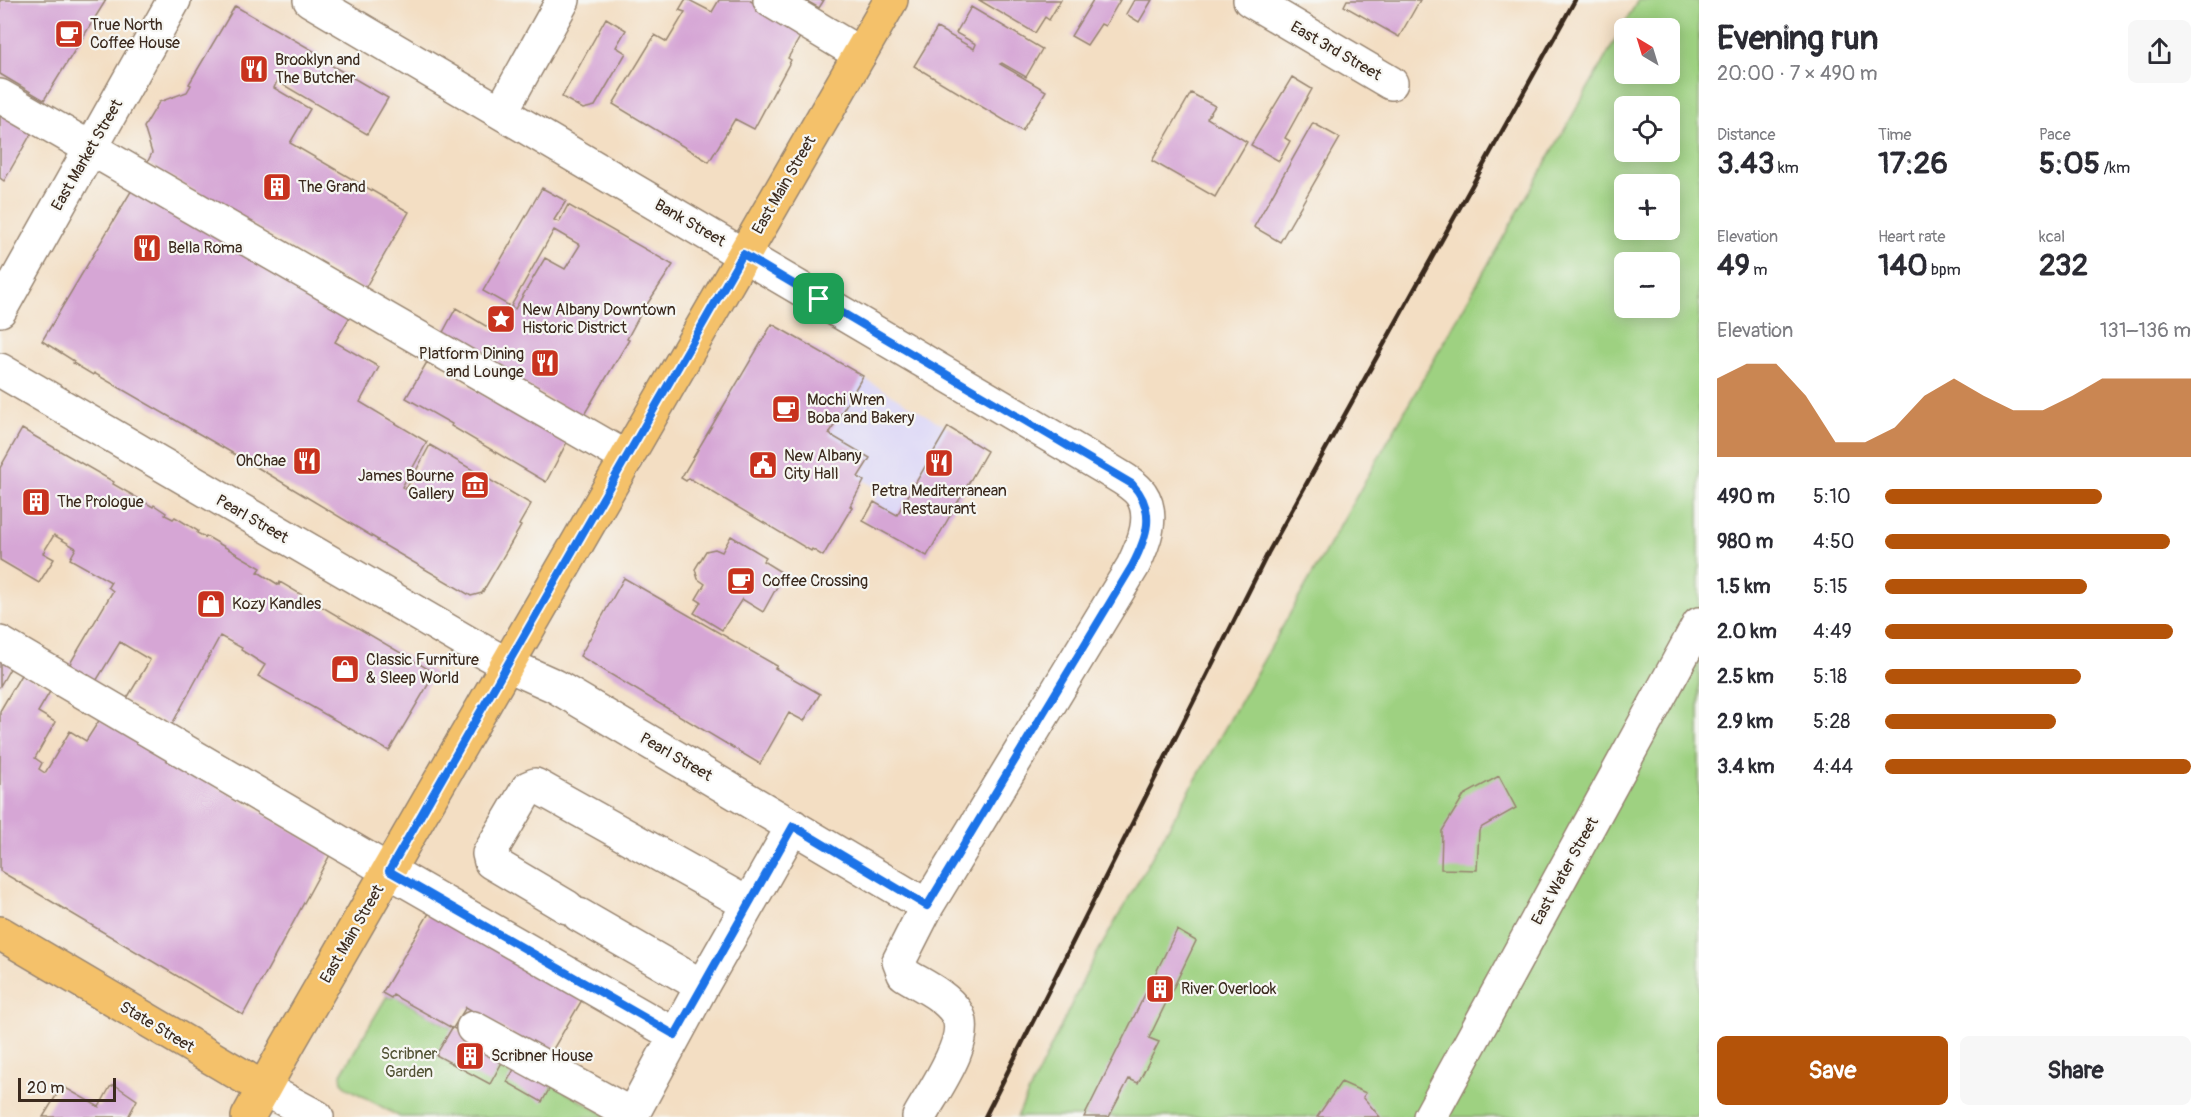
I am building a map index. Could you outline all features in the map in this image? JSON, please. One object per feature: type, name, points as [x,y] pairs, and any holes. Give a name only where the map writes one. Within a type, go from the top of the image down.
[{"type":"main road","name":"East Main Street","points":[[249,1117],[263,1088],[891,0]]},
{"type":"main road","name":"State Street","points":[[0,933],[263,1088]]},
{"type":"street","name":"East Market Street","points":[[0,310],[174,0]]},
{"type":"street","name":"Bank Street","points":[[310,0],[1132,484],[1142,495],[1148,518],[1144,542],[1136,558],[927,906]]},
{"type":"street","points":[[501,112],[563,0]]},
{"type":"street","points":[[770,0],[860,54]]},
{"type":"street","name":"East 3rd Street","points":[[1250,0],[1391,83]]},
{"type":"street","points":[[0,96],[627,458]]},
{"type":"street","name":"Pearl Street","points":[[0,370],[282,536],[508,665],[555,686],[927,906]]},
{"type":"street","name":"East Water Street","points":[[1430,1117],[1699,624]]},
{"type":"street","points":[[0,643],[389,871],[675,1035]]},
{"type":"street","points":[[702,986],[491,862],[489,854],[528,788],[535,785],[748,904]]},
{"type":"street","points":[[473,1028],[631,1116],[793,826]]},
{"type":"street","points":[[919,1117],[958,1047],[962,1028],[957,1013],[945,1000],[904,974],[901,968],[899,960],[927,906]]},
{"type":"street","name":"State Street","points":[[263,1088],[317,1117]]},
{"type":"shaded area","points":[[772,324],[987,451],[927,556],[863,521],[880,490],[732,404],[733,401],[727,398]]},
{"type":"green space","points":[[1638,0],[1699,0],[1699,1113],[1697,1117],[1017,1117],[1090,966],[1614,42],[1614,84],[1680,84],[1680,18],[1628,18]]},
{"type":"green space","name":"Scribner Garden","points":[[393,995],[610,1117],[400,1117],[348,1088],[342,1082],[341,1074],[387,996],[391,998]]},
{"type":"building","points":[[0,0],[106,0],[44,100],[0,74]]},
{"type":"building","points":[[685,0],[712,12],[719,0],[749,0],[803,32],[788,58],[791,60],[754,129],[735,119],[709,162],[613,104],[655,35],[667,42],[685,12],[679,10]]},
{"type":"building","points":[[805,0],[824,0],[819,8]]},
{"type":"building","points":[[979,0],[1061,0],[1049,20],[1045,17],[1035,33]]},
{"type":"building","points":[[1093,0],[1120,0],[1105,26],[1101,24],[1087,45],[1071,36]]},
{"type":"building","points":[[1134,0],[1152,0],[1139,22],[1126,14]]},
{"type":"building","points":[[1347,0],[1420,0],[1399,37],[1344,6]]},
{"type":"building","name":"The Grand","points":[[235,6],[319,54],[317,57],[388,98],[367,134],[277,81],[274,88],[310,109],[290,143],[409,212],[364,290],[147,163],[152,153],[144,127],[159,102],[187,92],[191,85],[189,84]]},
{"type":"building","points":[[971,7],[1042,49],[1026,77],[1000,64],[1046,91],[1022,131],[914,66],[937,28],[974,49],[976,44],[956,33]]},
{"type":"building","points":[[606,18],[626,30],[616,47],[626,53],[595,106],[583,109],[562,97]]},
{"type":"building","points":[[1292,77],[1312,89],[1285,138],[1290,141],[1279,161],[1251,145]]},
{"type":"building","points":[[1191,93],[1215,106],[1207,118],[1247,142],[1215,197],[1152,161]]},
{"type":"building","points":[[0,107],[35,127],[4,181],[0,178]]},
{"type":"building","points":[[1313,123],[1340,138],[1280,242],[1254,227]]},
{"type":"building","points":[[133,188],[351,315],[335,342],[379,367],[360,402],[427,442],[402,487],[406,489],[430,445],[531,504],[519,525],[521,526],[482,593],[471,596],[260,469],[94,373],[93,375],[42,341]]},
{"type":"building","points":[[542,188],[566,201],[554,220],[559,222],[568,205],[673,265],[640,315],[627,339],[629,340],[582,418],[441,336],[456,308],[494,331],[508,305],[483,291]],"holes":[[[554,230],[580,245],[565,269],[545,258],[515,309],[511,306]]]},
{"type":"building","points":[[772,324],[863,376],[829,434],[870,458],[858,477],[864,481],[850,506],[852,507],[823,556],[689,478],[686,481],[681,478]]},
{"type":"building","points":[[427,362],[567,442],[546,482],[406,398]]},
{"type":"building","points":[[948,427],[987,451],[927,556],[863,521],[874,502],[897,515]]},
{"type":"building","points":[[22,429],[114,482],[113,484],[153,507],[154,505],[166,513],[165,515],[173,519],[175,517],[198,531],[197,533],[261,568],[258,572],[279,585],[280,582],[435,673],[389,751],[258,676],[265,665],[241,650],[242,648],[220,636],[171,726],[126,700],[150,660],[120,642],[95,683],[68,667],[113,591],[108,587],[111,582],[70,559],[76,548],[54,535],[43,553],[54,559],[39,583],[0,560],[0,468]]},
{"type":"building","name":"Coffee Crossing","points":[[731,536],[766,557],[763,561],[784,574],[763,612],[742,599],[722,630],[694,613],[701,602],[696,599],[705,584],[698,579],[695,569],[706,551],[715,549],[722,552]]},
{"type":"building","points":[[624,578],[777,666],[775,668],[820,694],[804,721],[789,713],[760,764],[580,656]]},
{"type":"building","points":[[0,658],[12,665],[0,686]]},
{"type":"building","points":[[22,673],[51,690],[38,712],[55,722],[35,758],[42,763],[39,769],[45,773],[70,731],[86,741],[100,719],[331,853],[243,1015],[0,871],[0,711]]},
{"type":"building","points":[[1499,776],[1516,808],[1482,827],[1479,831],[1477,870],[1441,869],[1442,831],[1464,795]]},
{"type":"building","points":[[432,908],[582,1000],[549,1056],[466,1007],[453,1028],[505,1057],[490,1084],[436,1055],[452,1028],[393,995],[391,998],[382,993]]},
{"type":"building","name":"River Overlook","points":[[1177,930],[1196,941],[1149,1038],[1159,1042],[1138,1083],[1129,1079],[1109,1117],[1084,1117]]},
{"type":"building","points":[[517,1064],[552,1084],[542,1102],[507,1082]]},
{"type":"building","points":[[1341,1082],[1366,1093],[1363,1097],[1380,1117],[1317,1117]]},
{"type":"building","points":[[115,1085],[137,1100],[128,1117],[43,1117],[62,1086],[99,1107],[110,1087]]},
{"type":"railway","points":[[985,1117],[1268,553],[1575,0]]},
{"type":"place","name":"True North Coffee House","points":[[69,34]]},
{"type":"place","name":"Brooklyn and The Butcher","points":[[254,69]]},
{"type":"place","name":"The Grand","points":[[277,187]]},
{"type":"place","name":"Bella Roma","points":[[147,248]]},
{"type":"place","name":"New Albany Downtown Historic District","points":[[501,319]]},
{"type":"place","name":"Platform Dining and Lounge","points":[[545,363]]},
{"type":"place","name":"Mochi Wren Boba and Bakery","points":[[786,409]]},
{"type":"place","name":"OhChae","points":[[307,461]]},
{"type":"place","name":"Petra Mediterranean Restaurant","points":[[939,463]]},
{"type":"place","name":"New Albany City Hall","points":[[763,465]]},
{"type":"place","name":"James Bourne Gallery","points":[[475,485]]},
{"type":"place","name":"The Prologue","points":[[36,502]]},
{"type":"place","name":"Coffee Crossing","points":[[741,581]]},
{"type":"place","name":"Kozy Kandles","points":[[211,604]]},
{"type":"place","name":"Classic Furniture & Sleep World","points":[[345,669]]},
{"type":"place","name":"River Overlook","points":[[1160,989]]},
{"type":"place","name":"Scribner House","points":[[470,1056]]},
{"type":"route","points":[[743,254],[819,299],[1132,484],[1142,495],[1148,518],[1144,542],[1132,566],[927,906],[793,826],[675,1035],[389,871],[743,254]]}]
